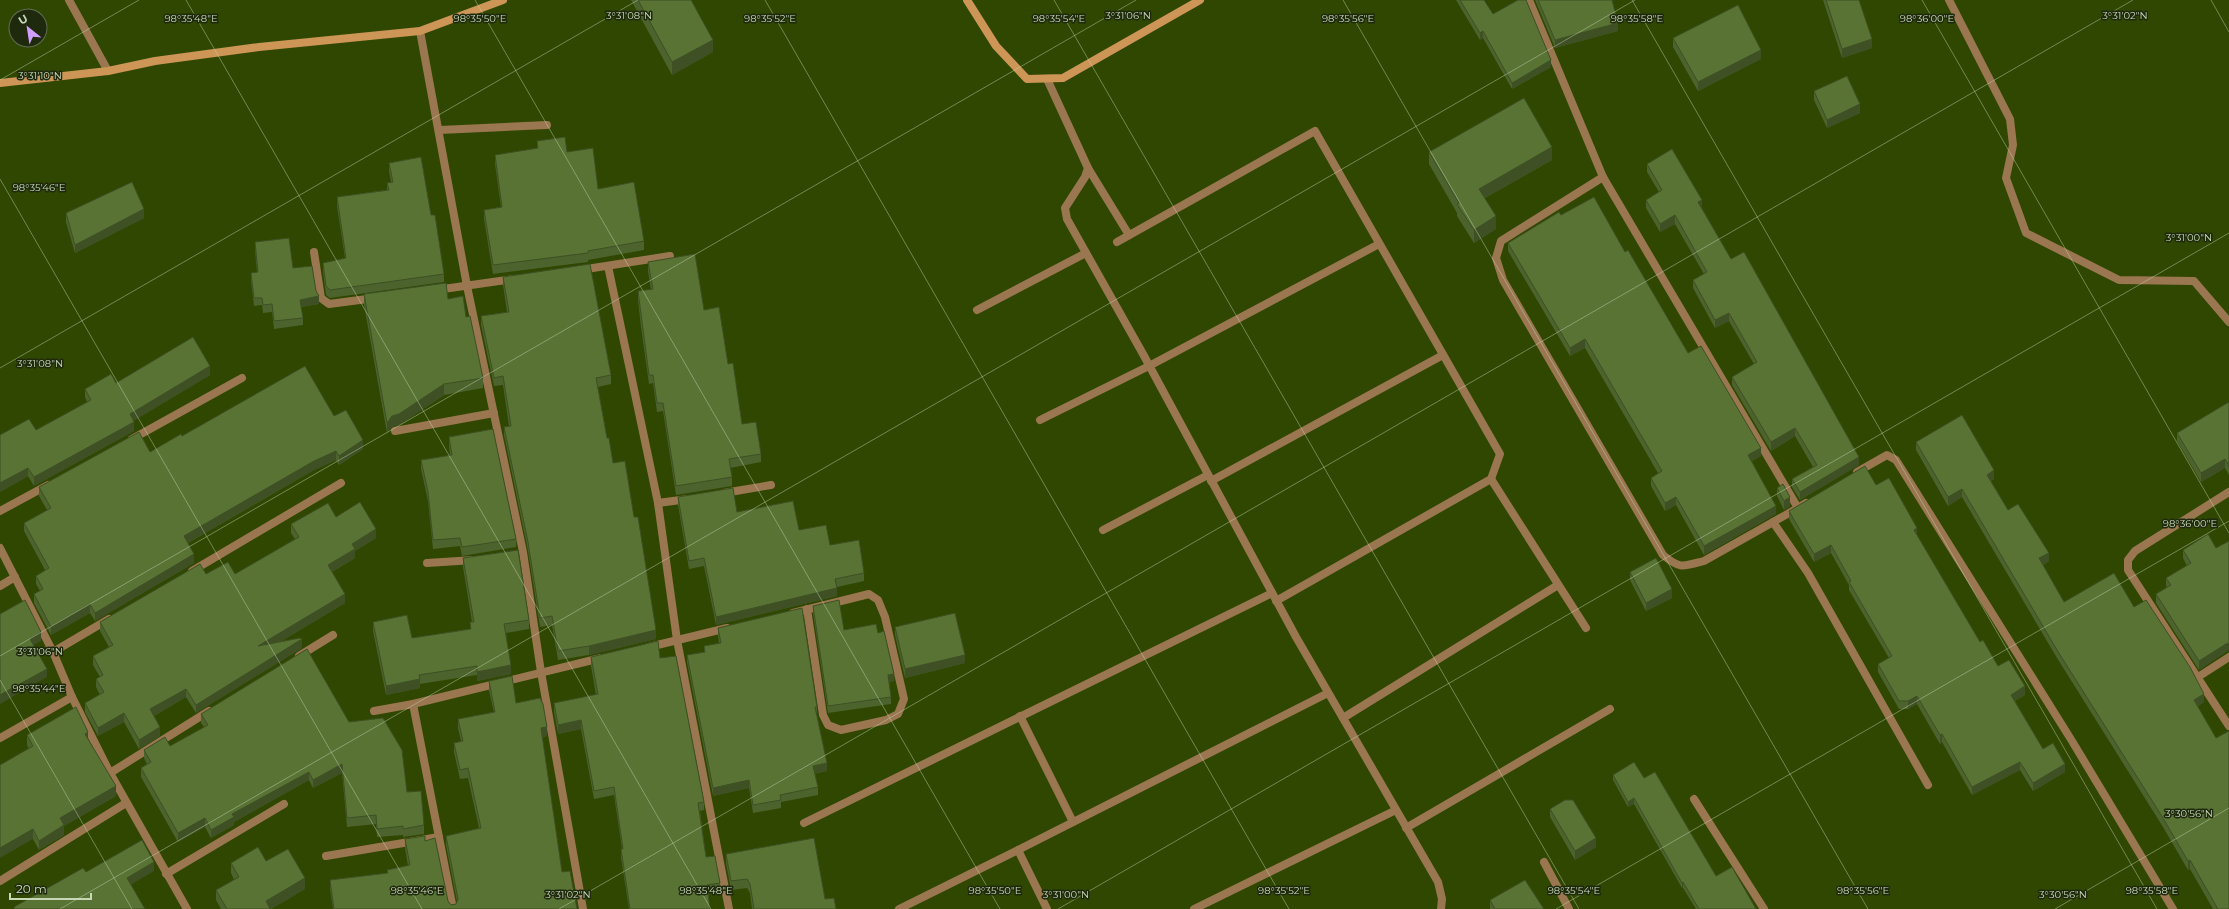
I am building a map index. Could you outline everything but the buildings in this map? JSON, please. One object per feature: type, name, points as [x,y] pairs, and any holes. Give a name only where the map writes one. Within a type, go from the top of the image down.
[{"type":"street","points":[[69,0],[108,71]]},
{"type":"street","points":[[0,83],[108,71],[156,61],[259,47],[420,31],[503,0]]},
{"type":"street","points":[[967,0],[996,46],[1027,79],[1063,78],[1200,0]]},
{"type":"street","points":[[1529,0],[1603,177],[1798,508]]},
{"type":"street","points":[[1949,0],[2010,119],[2013,145],[2006,178],[2026,232],[2119,280],[2194,281],[2229,322]]},
{"type":"street","points":[[420,31],[440,130],[467,286],[494,413],[583,909]]},
{"type":"street","points":[[1047,79],[1088,168],[1129,235]]},
{"type":"street","points":[[440,130],[547,125]]},
{"type":"street","points":[[1117,242],[1315,131],[1500,454],[1491,479],[1276,601]]},
{"type":"street","points":[[1088,168],[1085,177],[1065,208],[1067,219],[1149,366],[1276,601],[1438,882],[1442,899],[1441,909]]},
{"type":"street","points":[[1603,177],[1501,241],[1496,258],[1503,280],[1663,555],[1676,565],[1686,566],[1704,561],[1812,500]]},
{"type":"street","points":[[1040,420],[1149,366],[1379,244]]},
{"type":"street","points":[[314,252],[321,298],[324,301],[329,304],[383,297]]},
{"type":"street","points":[[977,310],[1086,252]]},
{"type":"street","points":[[569,271],[670,256]]},
{"type":"street","points":[[608,266],[658,504],[677,640],[729,909]]},
{"type":"street","points":[[429,291],[522,278]]},
{"type":"street","points":[[1104,530],[1210,478],[1443,355]]},
{"type":"street","points":[[124,443],[242,378]]},
{"type":"street","points":[[395,431],[494,413]]},
{"type":"street","points":[[1853,475],[1887,454],[1896,460],[2072,741],[2173,909]]},
{"type":"street","points":[[1491,479],[1586,628]]},
{"type":"street","points":[[0,512],[55,481]]},
{"type":"street","points":[[183,576],[341,483]]},
{"type":"street","points":[[718,494],[770,485]]},
{"type":"street","points":[[2229,492],[2135,551],[2128,560],[2128,570],[2131,576],[2198,676],[2229,726]]},
{"type":"street","points":[[658,504],[695,498]]},
{"type":"street","points":[[1773,522],[1808,573],[1928,785]]},
{"type":"street","points":[[0,548],[53,652],[72,697],[110,773],[187,909]]},
{"type":"street","points":[[427,563],[450,563],[484,558]]},
{"type":"street","points":[[0,586],[14,577]]},
{"type":"street","points":[[1343,718],[1558,585]]},
{"type":"street","points":[[804,823],[1272,593]]},
{"type":"street","points":[[784,615],[807,609],[869,594],[878,600],[885,617],[904,699],[898,714],[886,720],[841,730],[828,725],[823,715],[807,609]]},
{"type":"street","points":[[53,652],[115,616]]},
{"type":"street","points":[[639,649],[738,626]]},
{"type":"street","points":[[292,660],[333,636]]},
{"type":"street","points":[[374,712],[413,704],[609,656]]},
{"type":"street","points":[[2198,676],[2229,657]]},
{"type":"street","points":[[899,909],[1328,693]]},
{"type":"street","points":[[0,738],[72,697]]},
{"type":"street","points":[[413,704],[453,909]]},
{"type":"street","points":[[110,773],[218,706]]},
{"type":"street","points":[[1406,828],[1610,708]]},
{"type":"street","points":[[1020,716],[1073,822]]},
{"type":"street","points":[[1694,799],[1764,909]]},
{"type":"street","points":[[0,881],[126,803]]},
{"type":"street","points":[[166,874],[284,804]]},
{"type":"street","points":[[1194,909],[1396,810]]},
{"type":"street","points":[[326,856],[439,837]]},
{"type":"street","points":[[1018,850],[1047,909]]},
{"type":"street","points":[[1544,862],[1569,909]]}]
